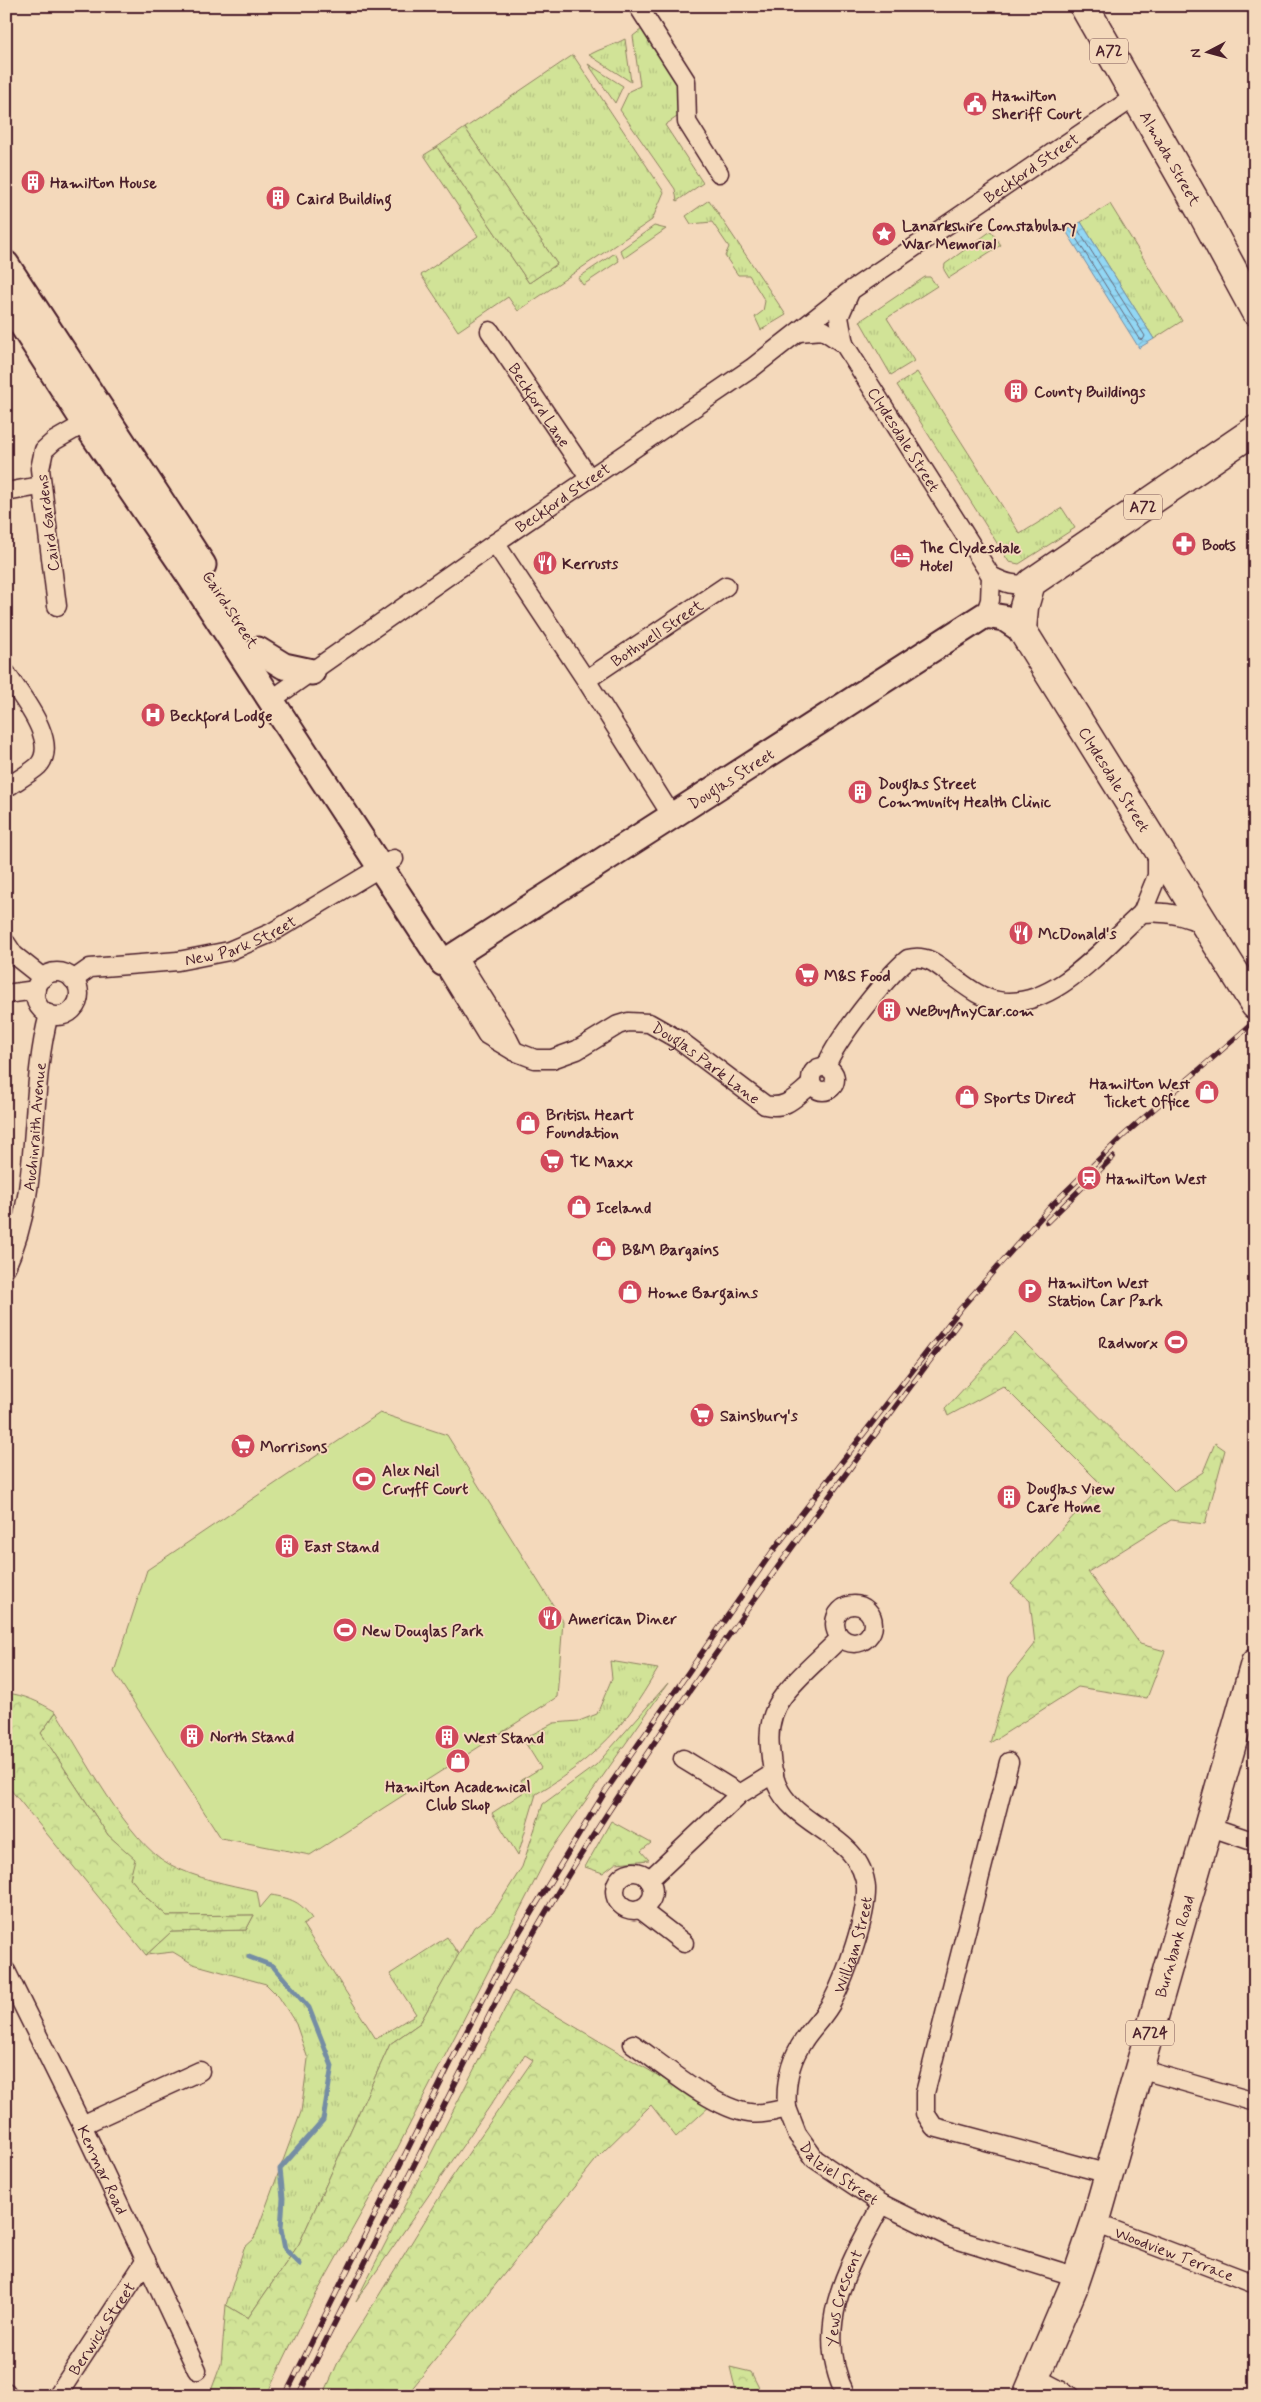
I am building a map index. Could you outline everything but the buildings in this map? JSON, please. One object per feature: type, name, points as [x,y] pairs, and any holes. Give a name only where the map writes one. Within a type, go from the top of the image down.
[{"type":"main road","name":"Almada Street","points":[[1084,6],[1255,311]]},
{"type":"main road","name":"A72","points":[[1031,583],[1255,430]]},
{"type":"main road","points":[[1022,630],[1024,606],[1031,583]]},
{"type":"main road","name":"Clydesdale Street","points":[[1022,630],[1209,928],[1253,1002]]},
{"type":"main road","name":"Burnbank Road","points":[[1031,2386],[1077,2277],[1095,2223],[1208,1826],[1253,1676]]},
{"type":"street","points":[[638,6],[686,81],[687,122],[718,173]]},
{"type":"street","name":"Beckford Street","points":[[278,696],[495,543],[752,368],[850,291],[1136,96]]},
{"type":"street","name":"Caird Street","points":[[6,264],[94,418],[450,959]]},
{"type":"street","points":[[844,344],[839,317],[850,291]]},
{"type":"street","name":"Caird Street","points":[[6,300],[94,418],[258,650],[278,696]]},
{"type":"street","name":"Clydesdale Street","points":[[799,332],[823,330],[844,344],[991,576]]},
{"type":"street","name":"Beckford Lane","points":[[490,331],[590,479]]},
{"type":"street","name":"Caird Gardens","points":[[57,606],[40,486],[40,469],[44,450],[54,441],[94,418]]},
{"type":"street","points":[[6,492],[40,486]]},
{"type":"street","points":[[495,543],[586,680],[672,816]]},
{"type":"street","points":[[1022,630],[1004,618],[985,615],[990,600],[991,576],[1006,583],[1020,585],[1031,583]]},
{"type":"street","name":"Bothwell Street","points":[[586,680],[726,586]]},
{"type":"street","name":"Douglas Street","points":[[450,959],[985,615]]},
{"type":"street","points":[[258,650],[284,666],[312,672]]},
{"type":"street","points":[[6,673],[42,730],[46,747],[39,765],[6,788]]},
{"type":"street","points":[[1156,843],[1157,876],[1142,913],[1156,912],[1180,915],[1209,928]]},
{"type":"street","name":"New Park Street","points":[[73,980],[90,968],[178,961],[229,951],[271,933],[388,863]]},
{"type":"street","name":"Douglas Park Lane","points":[[450,959],[504,1031],[514,1051],[535,1058],[552,1059],[562,1057],[618,1025],[639,1021],[658,1026],[765,1105],[775,1106],[789,1104],[812,1084],[811,1077],[814,1070],[826,1067],[835,1049],[890,976],[908,959],[928,958],[980,995],[998,1001],[1034,999],[1060,986],[1142,913]]},
{"type":"street","points":[[6,943],[39,984],[38,1004],[49,1014],[64,1015],[76,1005],[78,989],[73,980],[65,974],[56,972],[39,984],[6,994]]},
{"type":"street","name":"Auchinraith Avenue","points":[[6,1267],[24,1214],[29,1187],[41,1042],[49,1014]]},
{"type":"street","name":"William Street","points":[[787,2108],[786,2095],[791,2062],[804,2040],[833,2001],[860,1927],[866,1890],[864,1876],[852,1854],[804,1816],[782,1794],[774,1773],[769,1732],[777,1707],[784,1694],[840,1638]]},
{"type":"street","points":[[683,1759],[740,1794]]},
{"type":"street","points":[[1009,1762],[925,2093],[925,2113],[934,2127],[1109,2174]]},
{"type":"street","points":[[649,1880],[740,1794],[774,1773]]},
{"type":"street","points":[[1208,1826],[1255,1842]]},
{"type":"street","points":[[632,1872],[639,1873],[649,1880],[653,1891],[650,1902],[640,1909],[628,1909],[619,1902],[616,1896],[617,1883],[626,1874],[632,1872]]},
{"type":"street","points":[[640,1909],[684,1943]]},
{"type":"street","name":"Kenmar Road","points":[[6,1970],[12,1994],[82,2125],[196,2370]]},
{"type":"street","points":[[633,2044],[718,2102],[752,2113],[787,2108]]},
{"type":"street","points":[[1139,2069],[1255,2102]]},
{"type":"street","points":[[82,2125],[200,2071]]},
{"type":"street","name":"Dalziel Street","points":[[787,2108],[802,2141],[815,2159],[882,2204],[949,2237],[1077,2277]]},
{"type":"street","name":"Yews Crescent","points":[[846,2396],[836,2372],[832,2355],[835,2308],[839,2291],[850,2263],[882,2204]]},
{"type":"street","name":"Woodview Terrace","points":[[1095,2223],[1255,2284]]},
{"type":"street","name":"Berwick Street","points":[[57,2396],[146,2260]]},
{"type":"street","points":[[1031,2386],[1071,2396]]},
{"type":"street","points":[[6,2392],[8,2396]]},
{"type":"green space","points":[[642,29],[680,84],[680,115],[665,125],[703,183],[677,201],[675,189],[620,110],[629,91],[640,86],[633,36]]},
{"type":"green space","points":[[625,39],[631,82],[589,55]]},
{"type":"green space","points":[[573,55],[664,192],[652,220],[518,311],[508,297],[458,331],[421,275],[478,236],[424,155],[437,147],[529,283],[557,264],[465,128]]},
{"type":"green space","points":[[588,64],[623,86],[615,103]]},
{"type":"green space","points":[[465,128],[557,264],[529,283],[437,147]]},
{"type":"green space","points":[[709,200],[786,315],[761,330],[755,317],[763,311],[765,301],[749,275],[738,275],[725,256],[729,247],[712,222],[691,224],[686,216]]},
{"type":"green space","points":[[1110,204],[1182,321],[1154,339],[1081,222]]},
{"type":"green space","points":[[654,226],[666,229],[624,258],[620,250]]},
{"type":"green space","points":[[991,231],[1001,245],[949,278],[944,270],[945,264]]},
{"type":"green space","points":[[615,253],[619,261],[583,285],[578,278]]},
{"type":"green space","points":[[925,277],[930,277],[937,286],[887,318],[914,361],[891,375],[860,321]]},
{"type":"green space","points":[[917,372],[1020,534],[1062,508],[1075,528],[1019,564],[1009,562],[897,385]]},
{"type":"green space","points":[[1015,1333],[1174,1491],[1203,1472],[1215,1443],[1225,1450],[1205,1524],[1171,1520],[1088,1572],[1140,1644],[1165,1651],[1147,1698],[1078,1687],[990,1743],[1009,1677],[1035,1644],[1030,1601],[1011,1584],[1102,1485],[1003,1386],[948,1416],[945,1409]]},
{"type":"green space","name":"New Douglas Park","points":[[380,1413],[447,1435],[563,1621],[557,1697],[310,1855],[221,1838],[114,1672],[147,1570]]},
{"type":"green space","points":[[610,1661],[658,1669],[632,1710],[609,1738],[574,1769],[536,1794],[518,1855],[492,1813],[527,1790],[521,1780],[541,1768],[523,1739],[554,1723],[579,1721],[597,1714],[612,1678]]},
{"type":"green space","points":[[668,1683],[549,1853],[396,2151],[309,2307],[266,2396],[209,2396],[221,2364],[226,2305],[248,2318],[299,2244],[390,2044],[420,2023],[474,1927],[493,1913],[522,1867],[543,1804],[596,1765]]},
{"type":"green space","points":[[6,1693],[19,1695],[56,1712],[41,1733],[108,1835],[135,1859],[130,1878],[147,1898],[167,1916],[254,1915],[246,1930],[171,1932],[146,1955],[6,1784]]},
{"type":"green space","points":[[56,1712],[122,1817],[153,1853],[169,1864],[190,1874],[257,1891],[260,1908],[271,1895],[290,1899],[304,1908],[312,1919],[303,1925],[376,2039],[416,2014],[390,1974],[447,1937],[459,1955],[420,2023],[390,2044],[299,2244],[248,2318],[226,2305],[244,2248],[254,2239],[301,2112],[308,2059],[296,2024],[279,1997],[266,1984],[193,1964],[173,1952],[146,1955],[171,1932],[246,1930],[254,1915],[167,1916],[147,1898],[130,1878],[134,1859],[108,1835],[41,1733]]},
{"type":"green space","points":[[611,1821],[651,1843],[641,1851],[649,1860],[616,1863],[603,1873],[585,1867]]},
{"type":"green space","points":[[514,1991],[710,2106],[676,2137],[651,2105],[599,2156],[406,2396],[323,2396],[339,2360],[450,2180],[533,2060],[525,2055],[356,2301]]},
{"type":"green space","points":[[730,2367],[751,2372],[763,2396],[737,2396]]},
{"type":"water","points":[[1081,222],[1154,339],[1139,348],[1066,231]]},
{"type":"waterway","points":[[249,1957],[273,1966],[309,2008],[332,2066],[323,2120],[280,2169],[283,2198],[281,2229],[285,2249],[300,2264]]},
{"type":"railway","points":[[285,2396],[454,2056],[512,1944],[605,1792],[772,1552],[961,1308],[1052,1205],[1123,1136],[1255,1021]]},
{"type":"railway","points":[[1047,1222],[1113,1157]]},
{"type":"railway","points":[[298,2396],[503,1988],[567,1876],[719,1649],[958,1323]]},
{"type":"place","name":"Hamilton Sheriff Court","points":[[975,104]]},
{"type":"place","name":"Hamilton House","points":[[33,182]]},
{"type":"place","name":"Caird Building","points":[[278,198]]},
{"type":"place","name":"Lanarkshire Constabulary War Memorial","points":[[884,234]]},
{"type":"place","name":"County Buildings","points":[[1016,391]]},
{"type":"place","name":"Boots","points":[[1184,544]]},
{"type":"place","name":"The Clydesdale Hotel","points":[[902,556]]},
{"type":"place","name":"Kerrusts","points":[[545,563]]},
{"type":"place","name":"Beckford Lodge","points":[[153,715]]},
{"type":"place","name":"Douglas Street Community Health Clinic","points":[[860,792]]},
{"type":"place","name":"McDonald's","points":[[1021,933]]},
{"type":"place","name":"M&S Food","points":[[807,975]]},
{"type":"place","name":"WeBuyAnyCar.com","points":[[889,1010]]},
{"type":"place","name":"Hamilton West Ticket Office","points":[[1207,1092]]},
{"type":"place","name":"Sports Direct","points":[[967,1097]]},
{"type":"place","name":"British Heart Foundation","points":[[528,1123]]},
{"type":"place","name":"TK Maxx","points":[[552,1161]]},
{"type":"place","name":"Hamilton West","points":[[1089,1178]]},
{"type":"place","name":"Iceland","points":[[579,1207]]},
{"type":"place","name":"B&M Bargains","points":[[604,1249]]},
{"type":"place","name":"Hamilton West Station Car Park","points":[[1030,1291]]},
{"type":"place","name":"Home Bargains","points":[[630,1292]]},
{"type":"place","name":"Radworx","points":[[1176,1342]]},
{"type":"place","name":"Sainsbury's","points":[[702,1415]]},
{"type":"place","name":"Morrisons","points":[[243,1446]]},
{"type":"place","name":"Alex Neil Cruyff Court","points":[[364,1479]]},
{"type":"place","name":"Douglas View Care Home","points":[[1009,1497]]},
{"type":"place","name":"East Stand","points":[[287,1546]]},
{"type":"place","name":"American Diner","points":[[550,1618]]},
{"type":"place","name":"New Douglas Park","points":[[345,1630]]},
{"type":"place","name":"North Stand","points":[[192,1736]]},
{"type":"place","name":"West Stand","points":[[447,1737]]},
{"type":"place","name":"Hamilton Academical Club Shop","points":[[458,1761]]}]
